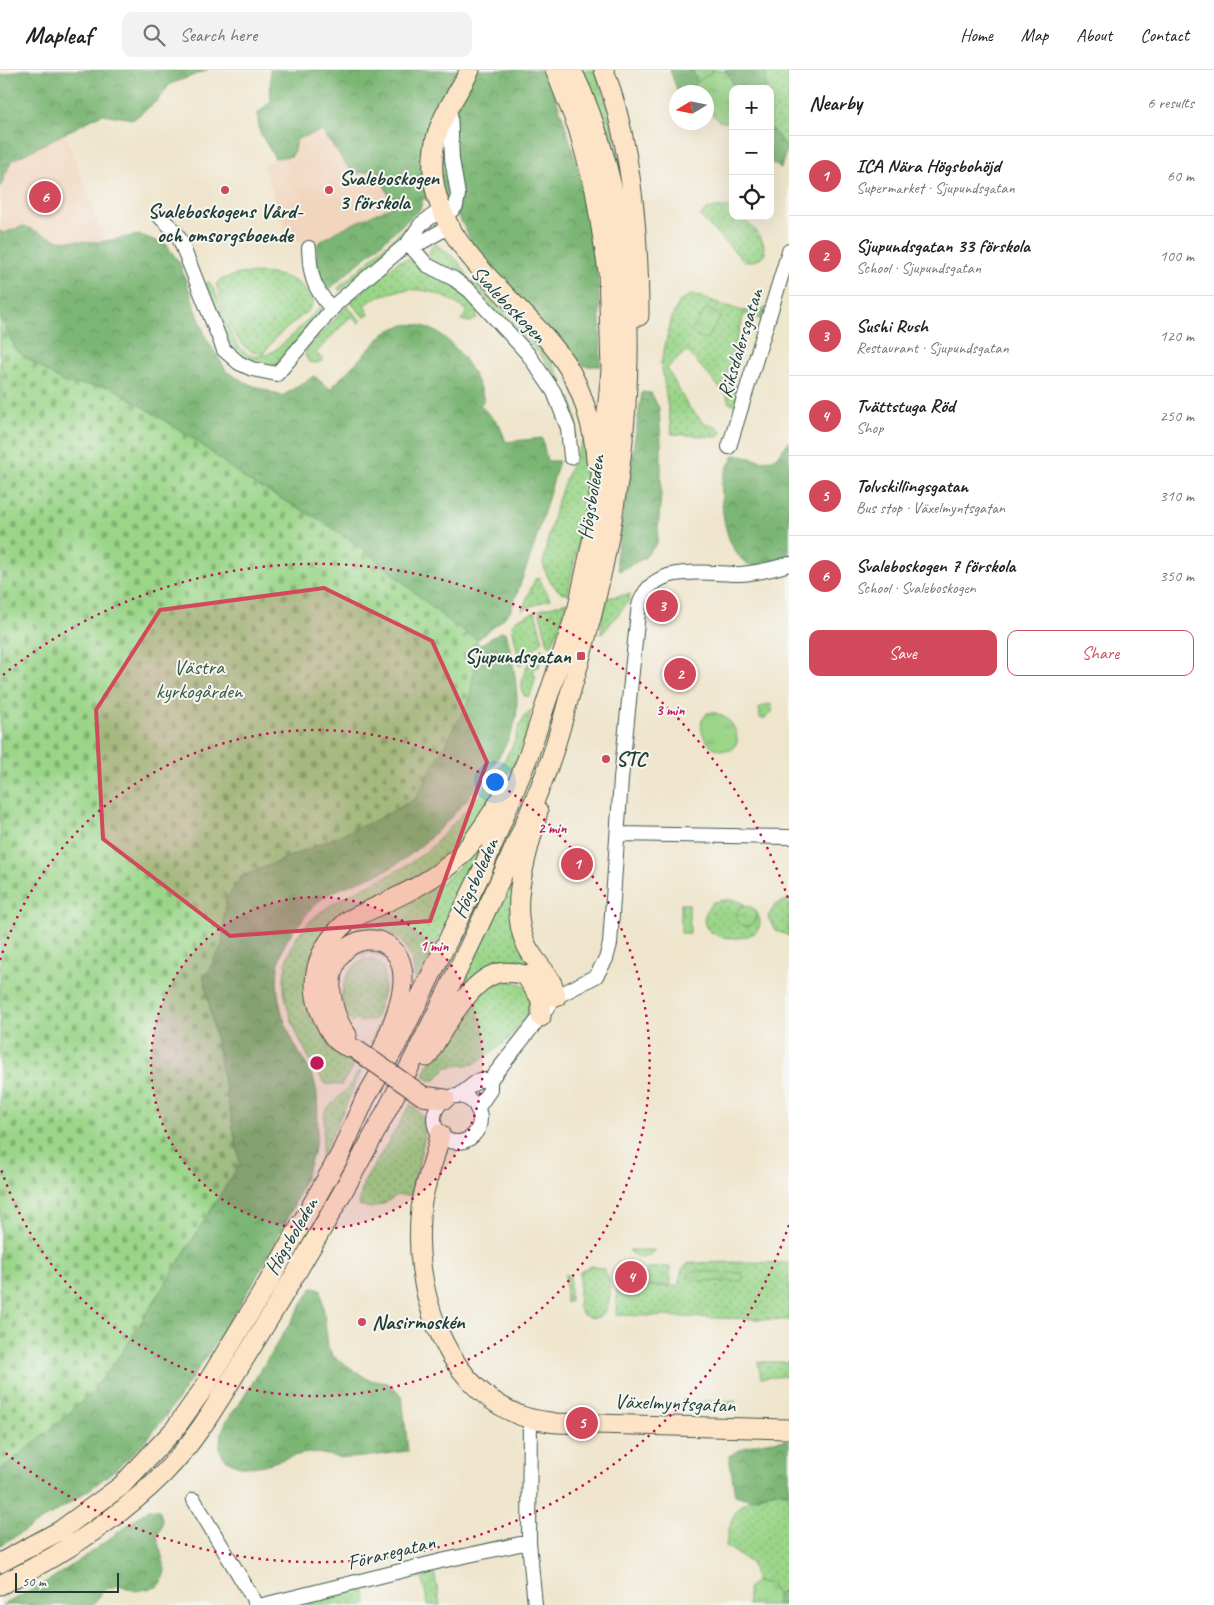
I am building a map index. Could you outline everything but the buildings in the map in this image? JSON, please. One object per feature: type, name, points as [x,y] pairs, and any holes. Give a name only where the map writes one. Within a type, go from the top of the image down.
[{"type":"main road","points":[[470,70],[450,102],[437,134],[433,156],[434,184],[446,217],[472,259],[557,350],[579,389],[596,455],[597,518]]},
{"type":"main road","name":"Högsboleden","points":[[0,1563],[61,1530],[121,1486],[174,1430],[204,1388],[268,1284],[340,1154],[365,1099],[399,1040],[482,871],[528,757],[578,607],[597,518],[611,370],[608,271],[595,190],[578,128],[555,70]]},
{"type":"main road","name":"Högsboleden","points":[[0,1585],[65,1550],[107,1523],[163,1474],[181,1454],[210,1415],[275,1309],[404,1077],[464,957],[548,766],[593,611],[619,488],[629,376],[628,317],[623,258],[611,188],[598,136],[572,70]]},
{"type":"main road","points":[[604,70],[615,98],[629,180],[639,268],[640,322],[629,376]]},
{"type":"main road","points":[[446,1103],[423,1096],[355,1049],[342,1046],[334,1038],[318,1009],[314,983],[315,970],[320,953],[340,927],[349,920],[420,886],[460,856],[472,842],[528,757]]},
{"type":"main road","points":[[548,766],[520,890],[518,918],[525,942],[534,959],[553,982],[556,997]]},
{"type":"main road","points":[[355,1049],[335,1014],[332,999],[331,973],[340,953],[345,948],[358,942],[377,941],[387,944],[398,956],[402,967],[403,982],[396,1012],[365,1099]]},
{"type":"main road","points":[[404,1077],[419,1070],[454,1014],[476,987],[497,973],[512,972],[525,975],[541,999],[541,1016]]},
{"type":"main road","name":"Växelmyntsgatan","points":[[445,1137],[425,1187],[420,1227],[423,1272],[435,1321],[451,1356],[474,1385],[498,1404],[530,1418],[556,1423],[789,1429]]},
{"type":"street","points":[[160,217],[175,231],[180,240],[224,350],[239,363],[252,370],[276,374],[331,308],[382,263],[408,244],[421,224],[446,217]]},
{"type":"street","points":[[408,244],[422,242],[446,217]]},
{"type":"street","name":"Svaleboskogen","points":[[408,244],[432,268],[454,279],[470,291],[528,354],[554,392],[568,428],[571,457]]},
{"type":"street","points":[[309,248],[314,285],[331,308]]},
{"type":"street","name":"Riksdalersgatan","points":[[729,448],[789,251]]},
{"type":"street","points":[[554,392],[579,389]]},
{"type":"street","points":[[477,1109],[490,1090],[490,1080],[556,997],[596,976],[606,959],[610,944],[618,834],[640,601],[646,591],[662,578],[684,572],[757,573],[789,564]]},
{"type":"street","points":[[618,834],[789,837]]},
{"type":"street","points":[[446,1103],[470,1100],[477,1109],[479,1122],[473,1134],[462,1141],[445,1137],[434,1124],[446,1103],[479,1080],[490,1080]]},
{"type":"street","points":[[530,1418],[529,1542],[536,1605]]},
{"type":"street","points":[[194,1500],[256,1605]]},
{"type":"street","name":"Föraregatan","points":[[269,1604],[475,1553],[529,1542]]},
{"type":"highlighted area","points":[[324,588],[432,641],[487,762],[430,921],[230,936],[103,839],[96,710],[160,610]]},
{"type":"shaded area","name":"Svaleboskogen 3 förskola","points":[[322,131],[353,174],[378,169],[393,206],[339,230],[318,243],[290,241],[263,166],[275,158],[292,156],[297,139]]},
{"type":"shaded area","points":[[65,132],[105,241],[57,240],[24,226],[2,233],[0,230],[0,187],[11,161]]},
{"type":"green space","points":[[20,70],[208,70],[170,84],[158,100],[134,119],[102,114],[11,161],[0,187],[0,76]]},
{"type":"green space","points":[[270,70],[545,70],[570,141],[588,215],[598,290],[600,366],[585,366],[524,304],[474,247],[457,213],[423,198],[420,209],[332,287],[328,290],[323,286],[318,275],[316,262],[318,243],[339,230],[393,206],[378,170],[353,174],[322,131],[297,139],[292,156],[275,158],[260,133],[257,114],[271,101]],"holes":[[[441,161],[448,165],[452,203],[448,203]]]},
{"type":"green space","points":[[578,70],[595,70],[610,117],[620,166],[632,264]]},
{"type":"green space","points":[[670,70],[692,70],[697,82],[696,85],[675,85]]},
{"type":"green space","points":[[692,70],[715,70],[697,82]]},
{"type":"green space","points":[[715,70],[723,71],[730,78],[733,85],[729,85],[729,122],[719,121],[714,116],[714,85],[696,85]]},
{"type":"green space","points":[[724,70],[766,70],[766,85],[733,85],[728,73]]},
{"type":"green space","points":[[768,70],[789,71],[787,148],[774,132],[774,85],[766,85],[765,78]]},
{"type":"green space","points":[[774,132],[787,148],[781,168],[774,164]]},
{"type":"green space","points":[[443,161],[449,170],[453,189],[449,205],[441,174]]},
{"type":"green space","points":[[710,208],[729,208],[729,220],[745,220],[758,233],[763,243],[765,254],[757,260],[745,262],[700,216]]},
{"type":"green space","points":[[413,221],[416,224],[340,291],[338,288]]},
{"type":"green space","points":[[24,226],[57,240],[99,242],[140,235],[167,245],[180,264],[206,338],[227,372],[249,384],[282,396],[314,376],[330,389],[384,334],[401,326],[417,325],[433,330],[447,340],[460,353],[470,369],[484,400],[480,405],[499,424],[506,442],[542,438],[547,461],[559,461],[535,543],[511,610],[500,622],[477,640],[446,619],[362,548],[320,520],[248,481],[191,437],[111,387],[64,383],[17,351],[0,317],[0,230],[3,233]]},
{"type":"green space","points":[[434,243],[455,258],[467,274],[465,280],[430,260],[429,252]]},
{"type":"green space","points":[[408,259],[460,288],[478,307],[476,319],[470,322],[461,320],[468,312],[456,303],[443,296],[417,290],[404,290],[377,298],[364,305],[369,314],[364,317],[350,302],[399,261]]},
{"type":"green space","points":[[239,274],[272,274],[291,279],[308,292],[314,302],[309,310],[276,337],[263,354],[253,352],[237,338],[226,316],[216,284],[220,280]]},
{"type":"green space","points":[[473,280],[548,357],[562,379],[562,384],[539,353],[503,319],[472,284]]},
{"type":"green space","points":[[209,282],[220,302],[227,324],[237,344],[248,354],[260,356],[272,352],[321,307],[323,312],[281,361],[275,365],[253,364],[233,351],[229,344],[204,284]]},
{"type":"green space","points":[[692,294],[742,311],[765,309],[761,319],[744,314],[725,381],[741,388],[735,405],[729,403],[727,396],[687,351],[667,368],[687,405],[703,422],[720,429],[722,433],[717,437],[672,434],[661,363],[672,317],[680,301]]},
{"type":"green space","points":[[347,306],[361,321],[359,323],[351,316],[316,353],[324,360],[316,363],[309,362],[305,355],[307,349]]},
{"type":"green space","points":[[707,308],[721,316],[706,340],[690,332]]},
{"type":"green space","name":"Västra kyrkogården","points":[[0,317],[17,351],[64,383],[111,387],[191,437],[248,481],[320,520],[362,548],[446,619],[477,640],[478,646],[469,701],[415,799],[376,820],[241,877],[226,900],[222,945],[204,979],[240,1163],[127,1345],[93,1391],[48,1432],[0,1470]]},
{"type":"green space","points":[[642,392],[651,393],[659,408],[661,494],[657,543],[644,558],[619,571],[616,559]]},
{"type":"green space","points":[[571,398],[576,424],[574,439],[565,400]]},
{"type":"green space","points":[[585,438],[586,484],[584,510],[568,594],[563,593],[551,583],[543,563],[564,483]]},
{"type":"green space","points":[[789,441],[789,559],[768,565],[752,566],[740,558],[729,539],[723,515],[723,480],[734,455],[765,461],[771,460]]},
{"type":"green space","points":[[539,578],[550,599],[522,610],[535,579]]},
{"type":"green space","points":[[630,594],[629,601],[601,635],[602,617],[607,598]]},
{"type":"green space","points":[[567,602],[551,646],[548,644],[539,610]]},
{"type":"green space","points":[[535,612],[543,641],[529,653],[520,666],[512,625],[516,620]]},
{"type":"green space","points":[[501,632],[506,632],[511,652],[515,675],[517,709],[516,718],[509,737],[498,758],[466,801],[447,822],[409,856],[383,872],[332,893],[314,905],[289,936],[281,955],[277,982],[281,1009],[290,1035],[314,1081],[317,1094],[318,1127],[315,1146],[295,1203],[266,1260],[192,1378],[166,1416],[136,1451],[95,1485],[0,1545],[0,1470],[48,1432],[93,1391],[127,1345],[240,1163],[204,979],[222,945],[226,900],[241,877],[376,820],[415,799],[469,701],[478,646]]},
{"type":"green space","points":[[543,648],[539,667],[535,667],[533,675],[536,676],[530,696],[524,696],[522,690],[523,676],[533,657]]},
{"type":"green space","points":[[768,704],[772,705],[772,712],[765,718],[760,718],[759,708]]},
{"type":"green space","points":[[531,710],[526,735],[514,764],[454,853],[436,867],[336,920],[329,1045],[354,1066],[341,1085],[326,1084],[305,1051],[293,1023],[285,996],[284,985],[287,961],[294,942],[320,912],[337,901],[402,868],[435,844],[482,791],[506,758],[524,717]]},
{"type":"green space","points":[[713,712],[723,717],[734,727],[737,743],[731,750],[724,751],[713,747],[708,743],[702,732],[702,720],[707,713]]},
{"type":"green space","points":[[486,838],[417,984],[407,949],[401,940],[393,935],[385,932],[375,932],[343,938],[352,930],[382,912],[434,888],[458,868]]},
{"type":"green space","points":[[516,862],[535,965],[522,961],[500,963],[480,976],[452,1002]]},
{"type":"green space","points":[[789,899],[789,936],[775,930],[768,917],[775,905]]},
{"type":"green space","points":[[736,900],[745,905],[741,906],[737,921],[746,926],[753,923],[755,912],[760,922],[756,931],[745,937],[731,938],[717,935],[707,928],[704,917],[713,902]]},
{"type":"green space","points":[[681,904],[689,904],[690,933],[681,933]]},
{"type":"green space","points":[[746,906],[753,909],[756,916],[753,923],[746,926],[739,923],[736,916],[739,909]]},
{"type":"green space","points":[[367,949],[382,953],[391,962],[395,975],[391,1004],[374,1046],[371,1043],[388,996],[390,970],[386,961],[377,955],[371,954],[362,954],[342,967],[353,954]]},
{"type":"green space","points":[[363,959],[374,960],[381,965],[384,972],[384,991],[375,1019],[359,1022],[357,1019],[352,1022],[346,1015],[343,1007],[343,988],[350,971]]},
{"type":"green space","points":[[508,981],[517,982],[526,988],[530,996],[531,1005],[527,1015],[507,1041],[474,1064],[447,1067],[435,1080],[429,1080],[424,1076],[442,1043],[470,1006],[488,987]]},
{"type":"green space","points":[[359,1070],[361,1072],[321,1159],[325,1111],[349,1087]]},
{"type":"green space","points":[[411,1104],[420,1112],[425,1122],[425,1127],[423,1146],[411,1195],[397,1195],[385,1203],[371,1208],[359,1205],[363,1184]]},
{"type":"green space","points":[[629,1250],[654,1251],[642,1258],[635,1256]]},
{"type":"green space","points":[[689,1263],[789,1263],[789,1320],[616,1315],[617,1287],[678,1286],[682,1269]]},
{"type":"green space","points":[[591,1266],[604,1269],[610,1286],[610,1295],[605,1312],[599,1317],[592,1318],[582,1314],[578,1306],[580,1272]]},
{"type":"green space","points":[[670,1267],[670,1285],[647,1285],[647,1268]]},
{"type":"green space","points":[[694,1271],[741,1273],[744,1278],[740,1281],[695,1281],[687,1276]]},
{"type":"green space","points":[[565,1274],[570,1277],[570,1301],[566,1303]]},
{"type":"green space","points":[[312,1288],[321,1289],[328,1347],[334,1357],[369,1380],[388,1383],[402,1395],[408,1451],[350,1458],[309,1453],[257,1466],[237,1465],[227,1460],[221,1453],[220,1443],[223,1428]]},
{"type":"green space","points":[[758,1362],[789,1362],[789,1376],[761,1378]]},
{"type":"green space","points":[[705,1401],[736,1402],[732,1404],[707,1404],[704,1410],[688,1408],[676,1403]]},
{"type":"green space","points":[[789,1440],[789,1493],[774,1491],[748,1499],[735,1495],[729,1456],[744,1448],[758,1444]]},
{"type":"green space","points":[[774,1491],[789,1493],[789,1588],[777,1594],[770,1584],[756,1581],[751,1563],[726,1546],[731,1523],[738,1509],[752,1499]]},
{"type":"green space","points":[[149,1509],[159,1510],[162,1517],[162,1526],[157,1536],[165,1569],[164,1578],[157,1587],[136,1591],[119,1585],[104,1590],[93,1605],[2,1605],[60,1573]]},
{"type":"green space","points":[[434,1570],[440,1605],[428,1605],[422,1578],[418,1579],[418,1573]]},
{"type":"green space","points":[[756,1581],[770,1584],[777,1594],[776,1605],[748,1605],[748,1588]]},
{"type":"green space","points":[[364,1587],[367,1605],[307,1605],[312,1599]]},
{"type":"green space","points":[[789,1588],[789,1605],[776,1605],[777,1594]]},
{"type":"place","name":"Svaleboskogens Vård- och omsorgsboende","points":[[225,190]]},
{"type":"place","name":"Svaleboskogen 3 förskola","points":[[329,190]]},
{"type":"place","name":"Svaleboskogen 7 förskola","points":[[45,197]]},
{"type":"place","name":"Sushi Rush","points":[[662,606]]},
{"type":"place","name":"Sjupundsgatan","points":[[581,656]]},
{"type":"place","name":"Sjupundsgatan 33 förskola","points":[[680,674]]},
{"type":"place","name":"STC","points":[[606,759]]},
{"type":"place","name":"ICA Nära Högsbohöjd","points":[[577,864]]},
{"type":"place","name":"Tvättstuga Röd","points":[[631,1277]]},
{"type":"place","name":"Nasirmoskén","points":[[362,1322]]},
{"type":"place","name":"Tolvskillingsgatan","points":[[582,1423]]}]
